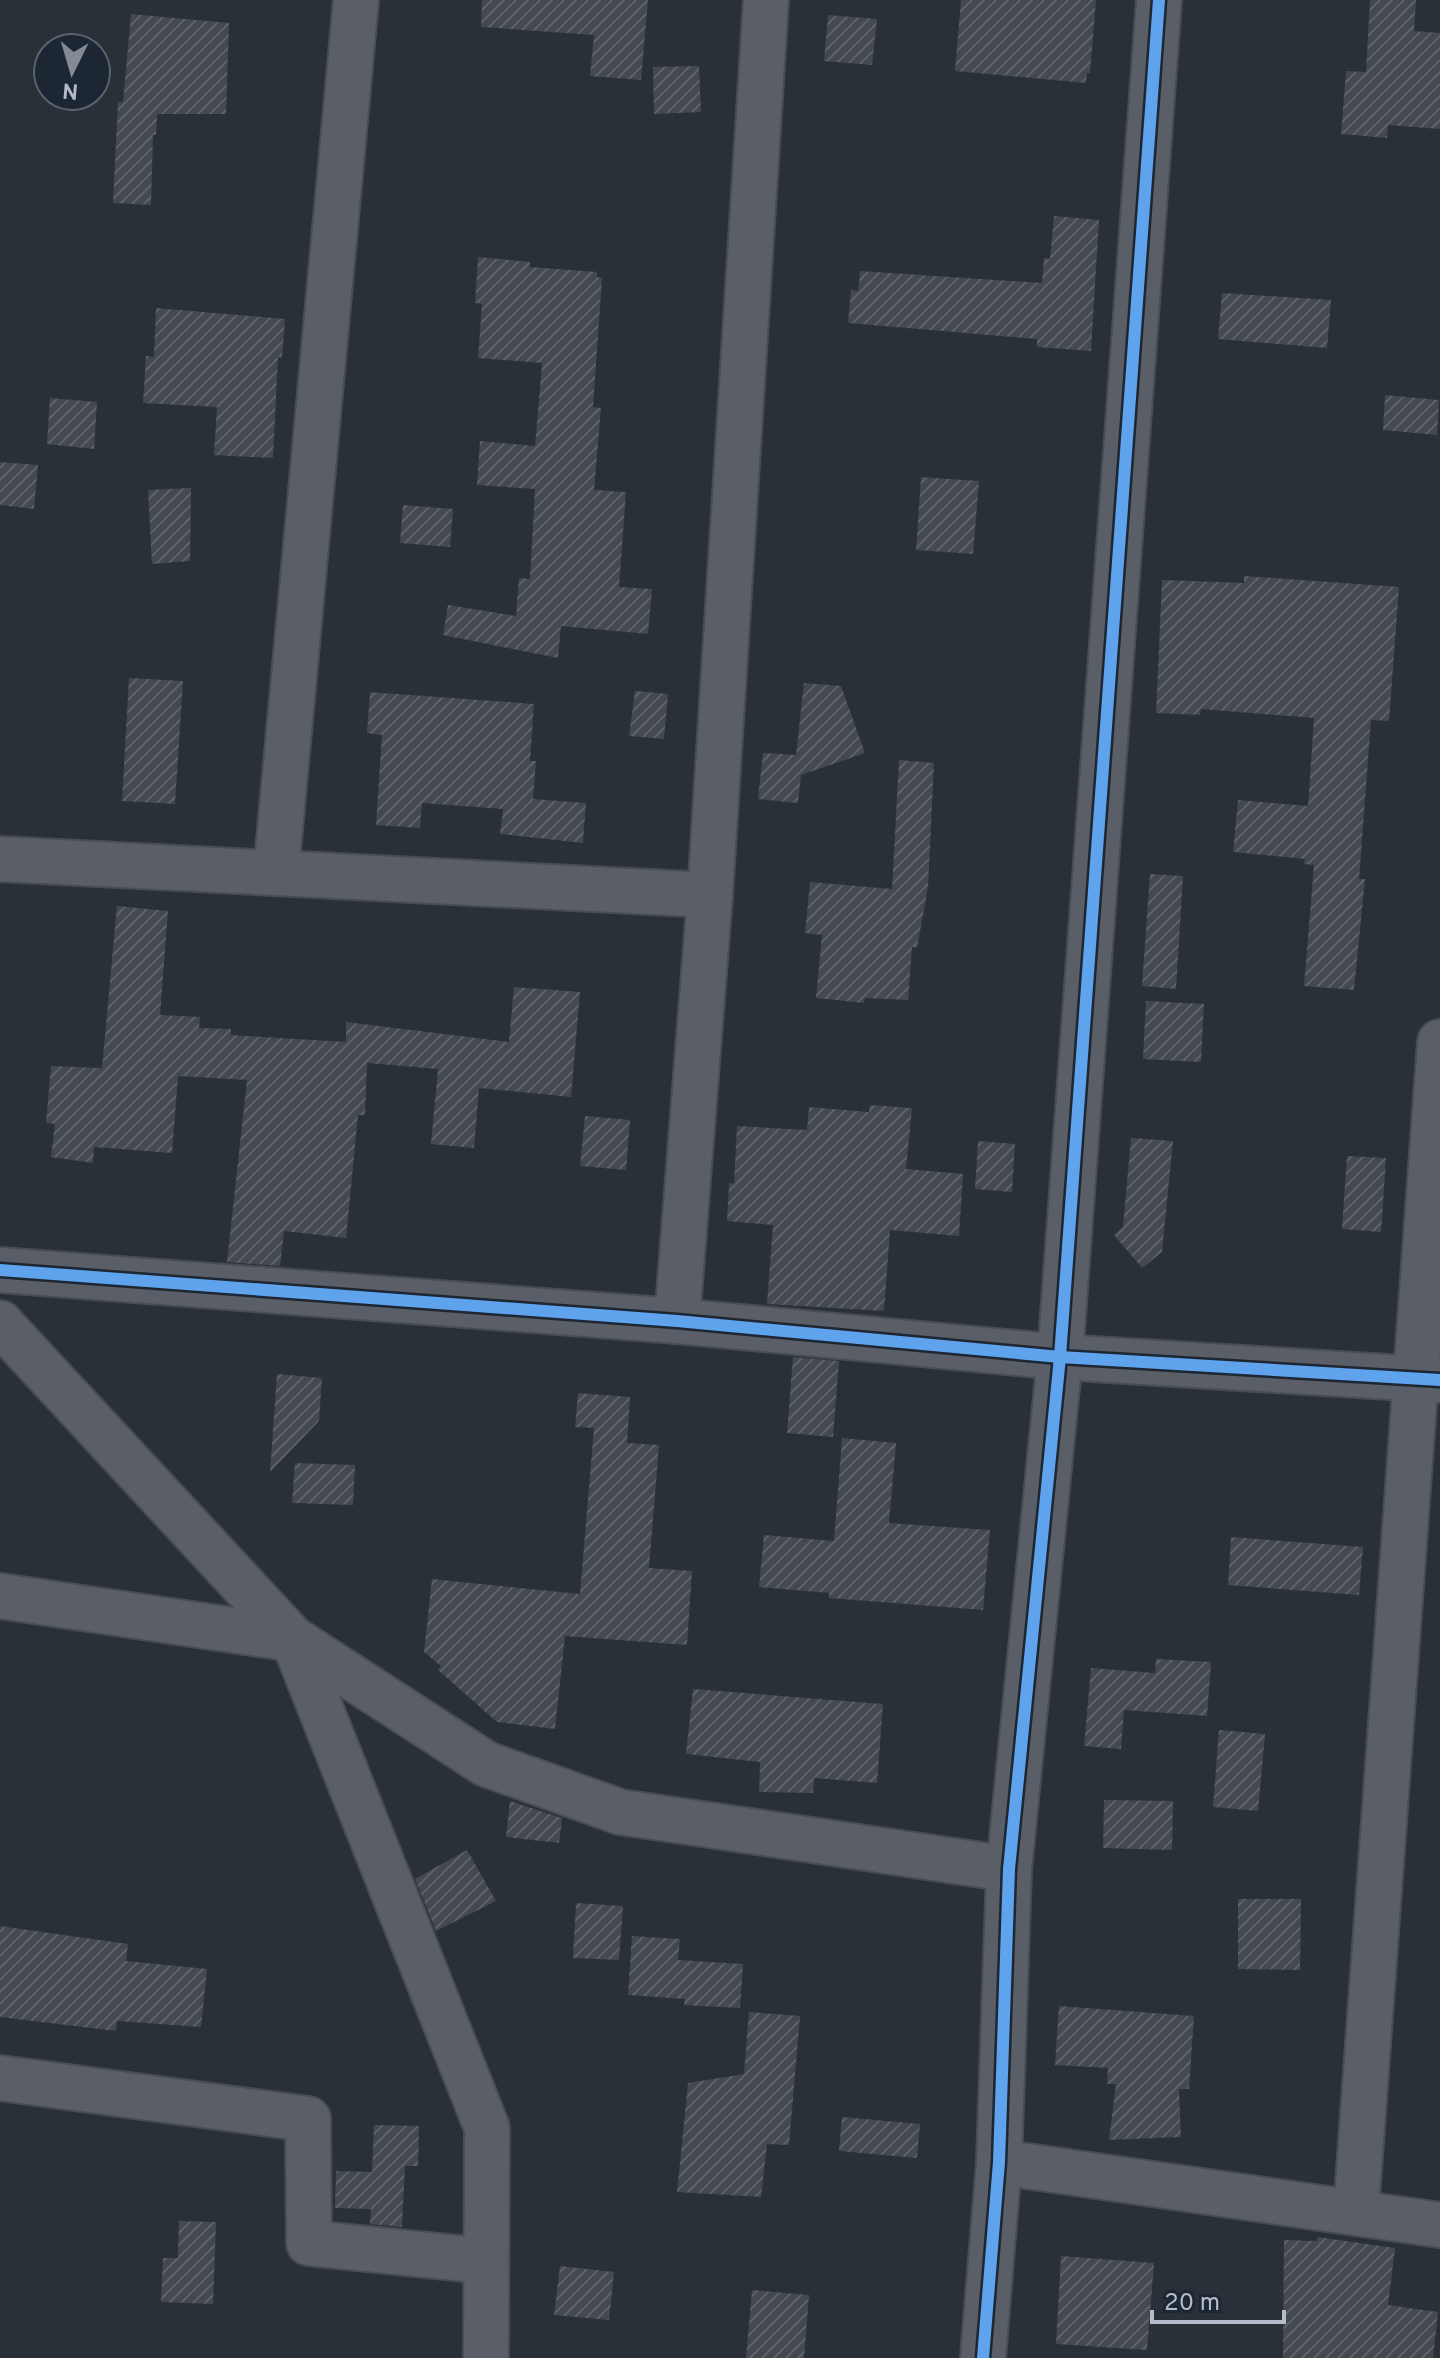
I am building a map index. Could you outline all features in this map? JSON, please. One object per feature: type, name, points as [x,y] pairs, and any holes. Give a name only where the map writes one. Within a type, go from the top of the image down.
[{"type":"street","points":[[276,873],[356,0]]},
{"type":"street","points":[[677,1321],[710,895],[766,0]]},
{"type":"street","points":[[983,2358],[999,2162],[1009,1869],[1060,1357],[1159,0]]},
{"type":"street","points":[[0,859],[710,895]]},
{"type":"street","points":[[1356,2211],[1428,1380],[1440,1042]]},
{"type":"street","points":[[0,1270],[677,1321],[1060,1357],[1428,1380]]},
{"type":"street","points":[[0,1323],[293,1639],[486,1764],[620,1812],[1009,1869]]},
{"type":"street","points":[[0,1596],[293,1639]]},
{"type":"street","points":[[293,1639],[487,2128],[486,2358]]},
{"type":"street","points":[[0,2078],[308,2119],[309,2243],[486,2261]]},
{"type":"street","points":[[999,2162],[1440,2225]]},
{"type":"building","points":[[482,0],[648,0],[641,80],[590,76],[594,35],[481,27]]},
{"type":"building","points":[[961,0],[1096,0],[1090,73],[1087,73],[1086,83],[955,71]]},
{"type":"building","points":[[1370,0],[1416,0],[1414,31],[1440,33],[1440,129],[1388,125],[1387,138],[1341,134],[1346,71],[1366,72]]},
{"type":"building","points":[[131,14],[229,23],[226,114],[157,114],[156,135],[153,135],[151,205],[113,203],[118,102],[123,102]]},
{"type":"building","points":[[828,15],[877,19],[872,65],[824,61]]},
{"type":"building","points":[[699,66],[701,112],[654,114],[653,67]]},
{"type":"building","points":[[1054,216],[1099,220],[1091,351],[1037,347],[1037,339],[848,323],[851,290],[858,291],[860,271],[1042,283],[1044,258],[1050,259]]},
{"type":"building","points":[[478,257],[530,262],[530,267],[597,272],[597,277],[602,278],[593,407],[601,408],[594,490],[626,492],[619,587],[652,589],[648,634],[561,626],[558,658],[443,635],[448,605],[516,616],[519,578],[530,579],[535,489],[477,485],[480,441],[535,446],[542,363],[478,358],[482,304],[475,303]]},
{"type":"building","points":[[1222,293],[1331,300],[1327,348],[1218,339]]},
{"type":"building","points":[[156,308],[285,319],[282,358],[278,357],[273,458],[214,455],[217,407],[143,403],[146,356],[154,357]]},
{"type":"building","points":[[1385,395],[1439,400],[1437,435],[1383,430]]},
{"type":"building","points":[[50,398],[97,402],[94,449],[47,444]]},
{"type":"building","points":[[0,462],[38,465],[34,509],[0,505]]},
{"type":"building","points":[[921,477],[979,481],[973,554],[916,550]]},
{"type":"building","points":[[191,488],[190,561],[152,564],[148,490]]},
{"type":"building","points":[[403,505],[453,509],[450,547],[400,543]]},
{"type":"building","points":[[1244,576],[1399,587],[1389,721],[1371,720],[1359,879],[1365,879],[1354,990],[1304,986],[1314,865],[1304,864],[1305,859],[1233,852],[1238,800],[1308,806],[1314,718],[1201,709],[1200,715],[1156,713],[1162,580],[1244,583]]},
{"type":"building","points":[[129,678],[183,681],[175,804],[122,801]]},
{"type":"building","points":[[804,683],[841,686],[865,753],[801,775],[798,803],[758,799],[763,753],[796,755]]},
{"type":"building","points":[[635,691],[668,694],[664,739],[629,736]]},
{"type":"building","points":[[370,692],[534,704],[530,761],[536,761],[533,799],[586,803],[583,843],[500,834],[503,809],[422,803],[420,828],[376,825],[382,735],[367,733]]},
{"type":"building","points":[[899,760],[934,763],[928,887],[917,948],[912,947],[908,1000],[865,998],[864,1003],[816,998],[822,935],[805,933],[810,882],[892,889]]},
{"type":"building","points":[[1150,874],[1183,876],[1176,989],[1142,986]]},
{"type":"building","points":[[117,906],[168,911],[160,1015],[200,1017],[199,1028],[231,1029],[231,1035],[346,1042],[346,1022],[509,1042],[514,987],[580,992],[571,1097],[479,1088],[474,1148],[431,1144],[438,1069],[367,1063],[365,1115],[358,1115],[346,1238],[284,1231],[280,1266],[227,1262],[247,1080],[178,1076],[172,1153],[94,1147],[93,1163],[51,1157],[55,1124],[46,1123],[51,1066],[102,1068]]},
{"type":"building","points":[[1146,1001],[1204,1004],[1201,1062],[1143,1059]]},
{"type":"building","points":[[870,1105],[912,1108],[906,1169],[963,1174],[959,1236],[890,1230],[884,1311],[767,1304],[773,1225],[727,1221],[729,1183],[734,1184],[737,1126],[807,1130],[809,1107],[869,1112]]},
{"type":"building","points":[[585,1116],[630,1120],[626,1170],[580,1166]]},
{"type":"building","points":[[1131,1138],[1173,1141],[1162,1252],[1142,1268],[1114,1235],[1123,1227]]},
{"type":"building","points":[[978,1141],[1015,1144],[1012,1192],[975,1189]]},
{"type":"building","points":[[1347,1156],[1386,1158],[1381,1232],[1342,1229]]},
{"type":"building","points":[[793,1357],[839,1361],[833,1437],[787,1433]]},
{"type":"building","points":[[277,1374],[322,1378],[319,1421],[270,1472]]},
{"type":"building","points":[[578,1393],[630,1397],[627,1443],[659,1445],[649,1568],[692,1571],[687,1645],[565,1636],[555,1729],[497,1722],[438,1670],[441,1666],[424,1652],[432,1579],[580,1594],[594,1428],[575,1427]]},
{"type":"building","points":[[842,1438],[896,1443],[889,1523],[990,1530],[983,1610],[829,1598],[829,1593],[759,1587],[764,1535],[834,1541]]},
{"type":"building","points":[[295,1463],[355,1465],[353,1505],[292,1503]]},
{"type":"building","points":[[1231,1537],[1363,1547],[1359,1595],[1228,1585]]},
{"type":"building","points":[[1156,1659],[1211,1662],[1207,1716],[1124,1710],[1121,1749],[1084,1746],[1091,1668],[1155,1673]]},
{"type":"building","points":[[693,1689],[883,1704],[877,1783],[814,1778],[813,1793],[759,1792],[760,1762],[686,1754]]},
{"type":"building","points":[[1219,1730],[1265,1734],[1258,1811],[1213,1807]]},
{"type":"building","points":[[1104,1800],[1173,1801],[1172,1850],[1103,1848]]},
{"type":"building","points":[[510,1801],[562,1818],[559,1843],[506,1837]]},
{"type":"building","points":[[467,1850],[496,1901],[436,1931],[415,1879]]},
{"type":"building","points":[[1238,1899],[1301,1899],[1300,1970],[1238,1969]]},
{"type":"building","points":[[576,1903],[623,1906],[619,1960],[573,1958]]},
{"type":"building","points":[[0,1926],[128,1944],[126,1961],[207,1969],[201,2027],[117,2021],[116,2031],[0,2017]]},
{"type":"building","points":[[632,1936],[680,1939],[678,1960],[743,1964],[740,2008],[684,2005],[685,1999],[628,1995]]},
{"type":"building","points":[[1059,2006],[1194,2016],[1189,2089],[1179,2089],[1181,2137],[1109,2140],[1116,2084],[1107,2084],[1108,2068],[1055,2065]]},
{"type":"building","points":[[749,2012],[800,2016],[789,2145],[767,2144],[761,2197],[677,2192],[688,2083],[744,2074]]},
{"type":"building","points":[[842,2117],[920,2124],[917,2158],[839,2151]]},
{"type":"building","points":[[374,2125],[419,2126],[418,2166],[405,2166],[402,2227],[370,2224],[371,2209],[335,2208],[336,2171],[372,2172]]},
{"type":"building","points":[[179,2221],[216,2222],[213,2304],[161,2302],[163,2258],[178,2258]]},
{"type":"building","points":[[1317,2237],[1395,2248],[1388,2305],[1438,2312],[1433,2358],[1283,2358],[1284,2240],[1317,2241]]},
{"type":"building","points":[[1061,2256],[1154,2263],[1147,2350],[1056,2344]]},
{"type":"building","points":[[560,2266],[614,2272],[609,2320],[554,2315]]},
{"type":"building","points":[[752,2290],[809,2295],[804,2358],[746,2358]]},
{"type":"cycle path","points":[[983,2358],[999,2162],[1009,1869],[1060,1357],[1159,0]]},
{"type":"cycle path","points":[[0,1270],[677,1321],[1060,1357],[1440,1380]]}]
